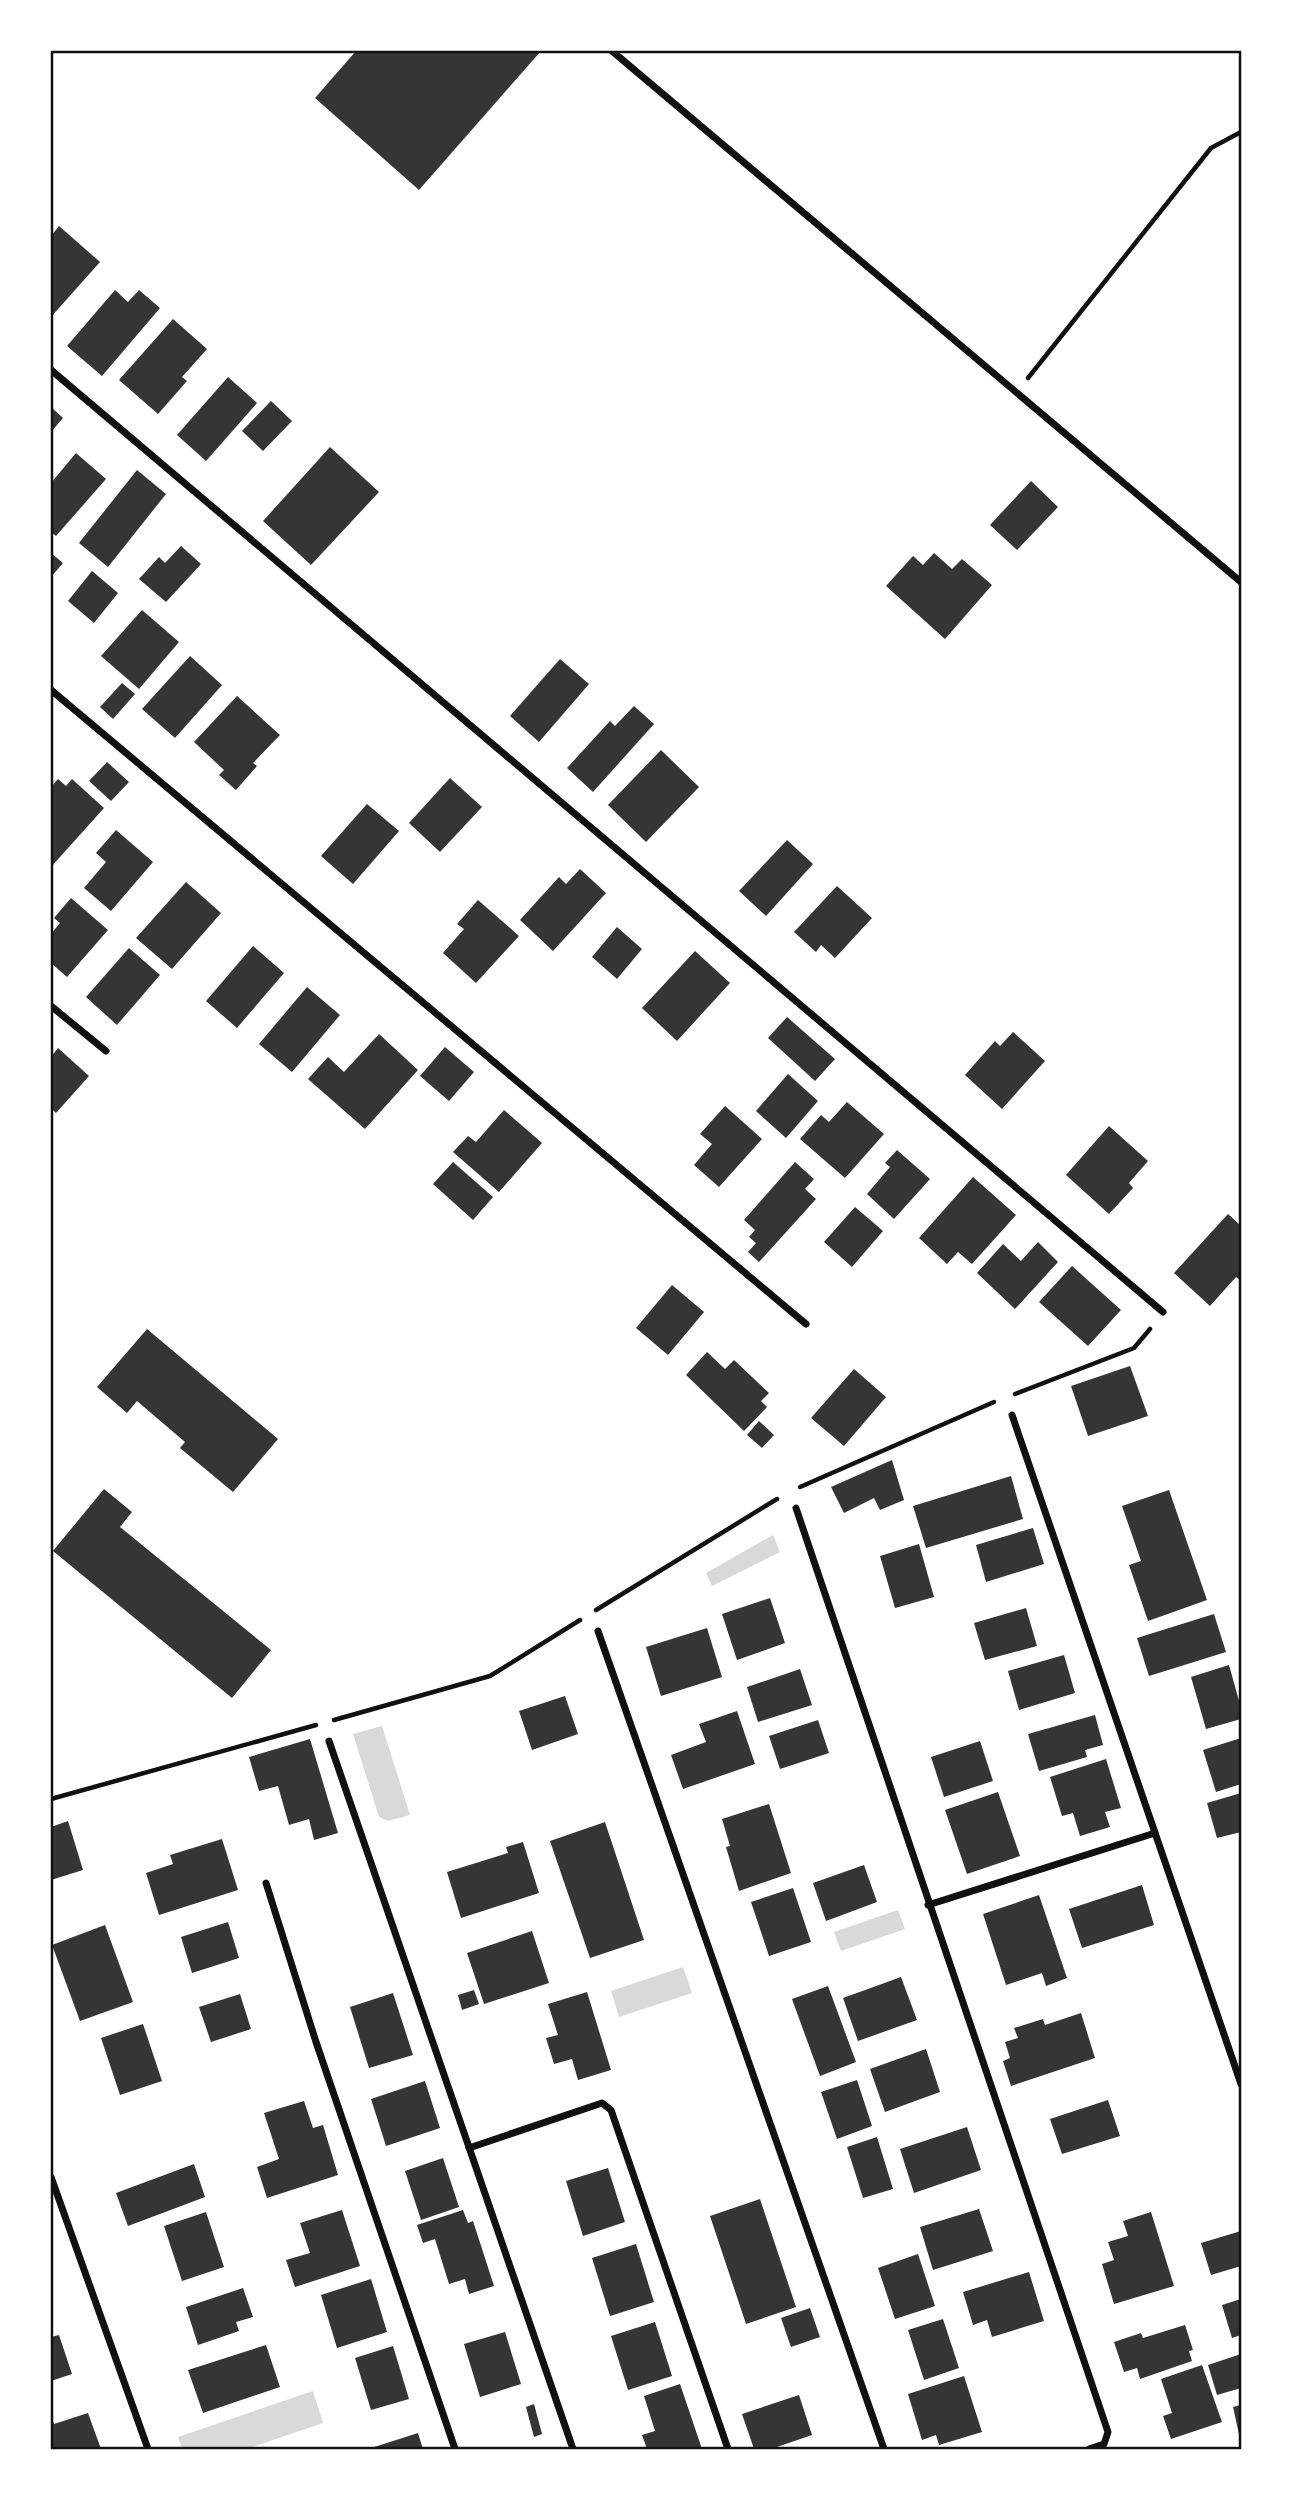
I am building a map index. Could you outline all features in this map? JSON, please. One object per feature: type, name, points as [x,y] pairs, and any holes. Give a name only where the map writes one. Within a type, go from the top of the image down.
[{"type":"street","points":[[612,51],[1241,582]]},
{"type":"street","points":[[51,370],[1163,1312]]},
{"type":"street","points":[[51,690],[806,1324]]},
{"type":"street","points":[[51,1006],[106,1051]]},
{"type":"street","points":[[1012,1415],[1241,2084]]},
{"type":"street","points":[[796,1508],[1108,2432],[1104,2444],[1089,2449]]},
{"type":"street","points":[[598,1631],[884,2449]]},
{"type":"street","points":[[328,1741],[573,2449]]},
{"type":"street","points":[[928,1905],[1155,1833]]},
{"type":"street","points":[[266,1883],[316,2042],[455,2449]]},
{"type":"street","points":[[469,2148],[602,2103],[611,2110],[728,2449]]},
{"type":"street","points":[[51,2177],[148,2449]]},
{"type":"path","points":[[1016,393],[1211,148],[1241,132]]},
{"type":"path","points":[[790,1491],[1006,1397],[1134,1348]]},
{"type":"path","points":[[51,1799],[490,1676],[778,1498]]},
{"type":"shaded area","points":[[773,1535],[780,1552],[712,1586],[706,1573]]},
{"type":"shaded area","points":[[382,1726],[410,1815],[388,1821],[379,1817],[353,1734]]},
{"type":"shaded area","points":[[898,1910],[905,1929],[841,1951],[834,1932]]},
{"type":"shaded area","points":[[683,1967],[692,1993],[619,2017],[611,1991]]},
{"type":"shaded area","points":[[313,2391],[323,2423],[247,2449],[182,2449],[178,2437]]},
{"type":"building","points":[[356,51],[541,51],[419,190],[315,98]]},
{"type":"building","points":[[59,226],[100,262],[51,317],[51,236]]},
{"type":"building","points":[[115,290],[128,302],[139,290],[160,308],[102,376],[67,346]]},
{"type":"building","points":[[173,319],[207,349],[182,377],[187,381],[158,414],[119,380]]},
{"type":"building","points":[[228,377],[257,403],[206,461],[177,435]]},
{"type":"building","points":[[271,401],[292,421],[263,451],[242,431]]},
{"type":"building","points":[[51,407],[63,418],[51,432]]},
{"type":"building","points":[[330,447],[379,492],[311,565],[263,521]]},
{"type":"building","points":[[76,453],[106,479],[56,536],[51,532],[51,483]]},
{"type":"building","points":[[137,470],[166,494],[108,567],[79,543]]},
{"type":"building","points":[[1031,481],[1058,507],[1017,550],[990,525]]},
{"type":"building","points":[[181,546],[201,564],[166,602],[139,579],[159,557],[165,563]]},
{"type":"building","points":[[51,553],[63,563],[51,577]]},
{"type":"building","points":[[934,553],[952,569],[962,559],[992,585],[945,639],[886,586],[913,556],[923,565]]},
{"type":"building","points":[[92,571],[118,593],[94,623],[68,601]]},
{"type":"building","points":[[142,610],[179,642],[139,689],[101,656]]},
{"type":"building","points":[[190,656],[222,685],[175,738],[142,709]]},
{"type":"building","points":[[560,659],[589,684],[539,742],[510,716]]},
{"type":"building","points":[[122,683],[135,694],[113,719],[100,707]]},
{"type":"building","points":[[237,696],[280,735],[253,763],[257,766],[236,790],[219,775],[224,770],[194,742]]},
{"type":"building","points":[[634,706],[654,724],[593,792],[567,768],[610,721],[615,726]]},
{"type":"building","points":[[661,750],[699,787],[646,842],[608,805]]},
{"type":"building","points":[[107,762],[129,782],[111,801],[89,781]]},
{"type":"building","points":[[450,778],[482,807],[440,852],[409,823]]},
{"type":"building","points":[[58,779],[66,786],[72,779],[104,808],[51,867],[51,787]]},
{"type":"building","points":[[367,804],[399,831],[353,884],[321,856]]},
{"type":"building","points":[[116,830],[153,862],[111,911],[84,888],[106,862],[96,853]]},
{"type":"building","points":[[787,840],[813,864],[766,916],[739,891]]},
{"type":"building","points":[[580,869],[606,893],[553,951],[520,920],[559,877],[566,884]]},
{"type":"building","points":[[186,882],[221,913],[172,969],[136,938]]},
{"type":"building","points":[[837,886],[872,918],[835,958],[821,945],[816,952],[794,932]]},
{"type":"building","points":[[71,898],[108,930],[67,977],[51,963],[51,934],[60,923],[54,918]]},
{"type":"building","points":[[478,900],[519,936],[476,983],[443,953],[464,929],[457,924]]},
{"type":"building","points":[[617,927],[642,949],[617,979],[592,957]]},
{"type":"building","points":[[253,946],[284,973],[237,1028],[206,1001]]},
{"type":"building","points":[[129,948],[160,975],[117,1025],[86,997]]},
{"type":"building","points":[[695,951],[730,983],[677,1041],[642,1008]]},
{"type":"building","points":[[307,987],[340,1015],[292,1072],[259,1044]]},
{"type":"building","points":[[787,1017],[835,1059],[815,1081],[768,1038]]},
{"type":"building","points":[[1013,1032],[1045,1061],[1002,1109],[965,1075],[995,1041],[1000,1046]]},
{"type":"building","points":[[379,1034],[418,1070],[365,1129],[308,1079],[328,1057],[344,1072]]},
{"type":"building","points":[[445,1047],[474,1072],[449,1101],[420,1076]]},
{"type":"building","points":[[58,1048],[89,1076],[56,1113],[51,1108],[51,1057]]},
{"type":"building","points":[[788,1074],[818,1101],[786,1138],[756,1111]]},
{"type":"building","points":[[847,1102],[884,1134],[845,1178],[800,1139],[821,1115],[829,1122]]},
{"type":"building","points":[[725,1106],[762,1139],[719,1187],[694,1165],[712,1144],[700,1134]]},
{"type":"building","points":[[504,1110],[542,1143],[499,1192],[453,1152],[468,1136],[476,1142]]},
{"type":"building","points":[[1109,1126],[1148,1161],[1129,1183],[1133,1188],[1109,1214],[1066,1175]]},
{"type":"building","points":[[897,1150],[930,1179],[894,1219],[867,1194],[890,1167],[885,1163]]},
{"type":"building","points":[[453,1162],[493,1197],[473,1220],[433,1184]]},
{"type":"building","points":[[795,1162],[814,1179],[805,1189],[816,1199],[759,1262],[748,1252],[756,1243],[749,1237],[755,1230],[744,1220]]},
{"type":"building","points":[[973,1177],[1016,1215],[972,1264],[958,1252],[947,1264],[919,1238]]},
{"type":"building","points":[[855,1207],[883,1231],[852,1267],[824,1242]]},
{"type":"building","points":[[1228,1214],[1241,1226],[1241,1281],[1236,1277],[1210,1306],[1174,1273]]},
{"type":"building","points":[[1038,1242],[1058,1262],[1015,1309],[977,1273],[1003,1244],[1021,1261]]},
{"type":"building","points":[[1072,1266],[1121,1310],[1088,1346],[1039,1302]]},
{"type":"building","points":[[672,1285],[704,1312],[668,1355],[636,1328]]},
{"type":"building","points":[[147,1329],[278,1439],[233,1492],[180,1448],[185,1442],[137,1401],[127,1413],[97,1387]]},
{"type":"building","points":[[707,1352],[725,1369],[734,1360],[769,1393],[761,1401],[767,1407],[744,1431],[686,1375]]},
{"type":"building","points":[[1130,1366],[1148,1416],[1088,1436],[1071,1386]]},
{"type":"building","points":[[854,1369],[886,1397],[844,1446],[811,1418]]},
{"type":"building","points":[[759,1421],[774,1435],[762,1448],[747,1435]]},
{"type":"building","points":[[892,1460],[904,1500],[880,1510],[874,1498],[844,1513],[831,1487]]},
{"type":"building","points":[[1011,1476],[1023,1519],[926,1548],[913,1506]]},
{"type":"building","points":[[104,1489],[132,1512],[120,1527],[271,1650],[232,1698],[53,1551]]},
{"type":"building","points":[[1169,1490],[1207,1600],[1148,1621],[1129,1565],[1141,1561],[1122,1506]]},
{"type":"building","points":[[1033,1528],[1044,1564],[986,1582],[976,1545]]},
{"type":"building","points":[[919,1544],[934,1597],[895,1608],[880,1556]]},
{"type":"building","points":[[770,1598],[785,1643],[737,1660],[722,1614]]},
{"type":"building","points":[[1026,1608],[1037,1646],[985,1660],[974,1623]]},
{"type":"building","points":[[1214,1614],[1226,1652],[1149,1676],[1137,1638]]},
{"type":"building","points":[[707,1628],[722,1677],[661,1696],[646,1647]]},
{"type":"building","points":[[1064,1655],[1075,1693],[1019,1710],[1008,1671]]},
{"type":"building","points":[[1229,1665],[1241,1708],[1241,1719],[1206,1729],[1191,1677]]},
{"type":"building","points":[[800,1669],[812,1705],[758,1722],[747,1687]]},
{"type":"building","points":[[565,1696],[578,1734],[532,1750],[519,1711]]},
{"type":"building","points":[[737,1711],[755,1764],[683,1789],[671,1755],[706,1742],[699,1724]]},
{"type":"building","points":[[1095,1715],[1103,1745],[1085,1750],[1087,1757],[1039,1771],[1028,1734]]},
{"type":"building","points":[[818,1720],[829,1753],[780,1769],[769,1736]]},
{"type":"building","points":[[1241,1738],[1241,1784],[1216,1792],[1203,1750]]},
{"type":"building","points":[[310,1739],[338,1833],[314,1840],[309,1819],[289,1825],[278,1786],[259,1791],[249,1757]]},
{"type":"building","points":[[980,1741],[993,1781],[944,1797],[931,1757]]},
{"type":"building","points":[[1106,1759],[1121,1808],[1105,1812],[1110,1827],[1080,1836],[1073,1813],[1062,1816],[1050,1777]]},
{"type":"building","points":[[998,1792],[1020,1856],[967,1874],[945,1810]]},
{"type":"building","points":[[1241,1793],[1241,1832],[1217,1838],[1207,1803]]},
{"type":"building","points":[[769,1804],[791,1873],[739,1891],[726,1847],[730,1846],[722,1819]]},
{"type":"building","points":[[68,1821],[83,1870],[51,1880],[51,1827]]},
{"type":"building","points":[[605,1822],[644,1940],[590,1958],[550,1841]]},
{"type":"building","points":[[222,1839],[238,1890],[159,1915],[146,1873],[173,1864],[170,1855]]},
{"type":"building","points":[[523,1842],[539,1893],[461,1918],[447,1872],[508,1853],[506,1847]]},
{"type":"building","points":[[864,1865],[877,1902],[826,1921],[813,1883]]},
{"type":"building","points":[[1142,1885],[1154,1925],[1082,1948],[1069,1909]]},
{"type":"building","points":[[793,1888],[811,1942],[769,1956],[751,1902]]},
{"type":"building","points":[[1039,1895],[1067,1978],[1046,1986],[1042,1973],[1006,1985],[983,1914]]},
{"type":"building","points":[[228,1922],[239,1958],[192,1973],[181,1937]]},
{"type":"building","points":[[105,1925],[133,2002],[80,2021],[52,1945]]},
{"type":"building","points":[[532,1931],[549,1983],[484,2004],[467,1953]]},
{"type":"building","points":[[901,1977],[917,2020],[858,2041],[843,1998]]},
{"type":"building","points":[[828,1986],[856,2062],[820,2076],[792,1999]]},
{"type":"building","points":[[474,1990],[479,2004],[462,2010],[458,1995]]},
{"type":"building","points":[[587,1992],[611,2070],[578,2080],[572,2059],[554,2064],[546,2038],[558,2035],[548,2004]]},
{"type":"building","points":[[393,1993],[413,2055],[369,2068],[350,2007]]},
{"type":"building","points":[[240,1994],[251,2029],[211,2042],[199,2007]]},
{"type":"building","points":[[1081,2013],[1095,2058],[1011,2086],[1003,2061],[1010,2058],[1005,2042],[1018,2038],[1014,2028],[1043,2019],[1045,2025]]},
{"type":"building","points":[[143,2024],[162,2081],[120,2095],[101,2038]]},
{"type":"building","points":[[926,2049],[940,2092],[885,2112],[870,2069]]},
{"type":"building","points":[[857,2080],[872,2126],[837,2139],[821,2092]]},
{"type":"building","points":[[425,2081],[440,2128],[386,2146],[371,2099]]},
{"type":"building","points":[[1108,2100],[1120,2136],[1062,2154],[1050,2119]]},
{"type":"building","points":[[304,2101],[313,2128],[323,2125],[338,2175],[267,2198],[257,2167],[279,2159],[264,2113]]},
{"type":"building","points":[[967,2127],[981,2170],[914,2193],[900,2149]]},
{"type":"building","points":[[877,2137],[893,2189],[863,2198],[847,2147]]},
{"type":"building","points":[[443,2158],[459,2207],[421,2220],[405,2171]]},
{"type":"building","points":[[194,2164],[205,2197],[128,2226],[116,2193]]},
{"type":"building","points":[[608,2168],[625,2222],[583,2236],[566,2181]]},
{"type":"building","points":[[760,2199],[796,2307],[746,2324],[710,2216]]},
{"type":"building","points":[[979,2209],[993,2251],[933,2270],[920,2227]]},
{"type":"building","points":[[342,2210],[360,2266],[295,2287],[286,2260],[310,2253],[300,2223]]},
{"type":"building","points":[[463,2210],[468,2223],[473,2221],[494,2286],[469,2294],[465,2279],[449,2284],[435,2239],[423,2243],[417,2225]]},
{"type":"building","points":[[206,2212],[224,2267],[182,2281],[164,2226]]},
{"type":"building","points":[[1151,2212],[1174,2286],[1114,2304],[1102,2264],[1114,2260],[1108,2242],[1128,2236],[1123,2221]]},
{"type":"building","points":[[1241,2231],[1241,2266],[1211,2275],[1201,2243]]},
{"type":"building","points":[[636,2244],[654,2302],[610,2316],[592,2258]]},
{"type":"building","points":[[918,2254],[935,2306],[895,2319],[878,2268]]},
{"type":"building","points":[[1029,2272],[1044,2321],[992,2337],[987,2320],[973,2325],[963,2292]]},
{"type":"building","points":[[371,2279],[387,2332],[337,2348],[321,2295]]},
{"type":"building","points":[[243,2288],[253,2317],[236,2322],[239,2331],[198,2345],[186,2307]]},
{"type":"building","points":[[1241,2299],[1241,2335],[1232,2338],[1222,2305]]},
{"type":"building","points":[[810,2308],[820,2337],[791,2347],[781,2318]]},
{"type":"building","points":[[943,2319],[959,2368],[924,2380],[908,2330]]},
{"type":"building","points":[[655,2322],[672,2376],[628,2390],[611,2336]]},
{"type":"building","points":[[1185,2325],[1193,2350],[1189,2351],[1192,2361],[1140,2379],[1137,2368],[1124,2372],[1114,2342],[1141,2333],[1143,2338]]},
{"type":"building","points":[[505,2332],[521,2384],[480,2397],[464,2344]]},
{"type":"building","points":[[59,2335],[72,2374],[51,2381],[51,2337]]},
{"type":"building","points":[[266,2345],[280,2387],[203,2413],[188,2370]]},
{"type":"building","points":[[393,2346],[409,2399],[371,2410],[355,2358]]},
{"type":"building","points":[[1241,2354],[1241,2388],[1217,2395],[1208,2365]]},
{"type":"building","points":[[1202,2365],[1222,2422],[1171,2439],[1163,2416],[1172,2413],[1161,2379]]},
{"type":"building","points":[[964,2376],[982,2432],[939,2445],[936,2435],[922,2440],[908,2394]]},
{"type":"building","points":[[680,2384],[702,2449],[647,2449],[642,2435],[655,2431],[644,2396]]},
{"type":"building","points":[[799,2395],[812,2435],[771,2449],[754,2449],[742,2414]]},
{"type":"building","points":[[534,2404],[542,2434],[534,2437],[526,2407]]},
{"type":"building","points":[[1241,2405],[1241,2439],[1240,2439],[1233,2407]]},
{"type":"building","points":[[88,2413],[101,2449],[51,2449],[51,2416],[54,2424]]},
{"type":"building","points":[[418,2433],[423,2449],[368,2449]]}]
